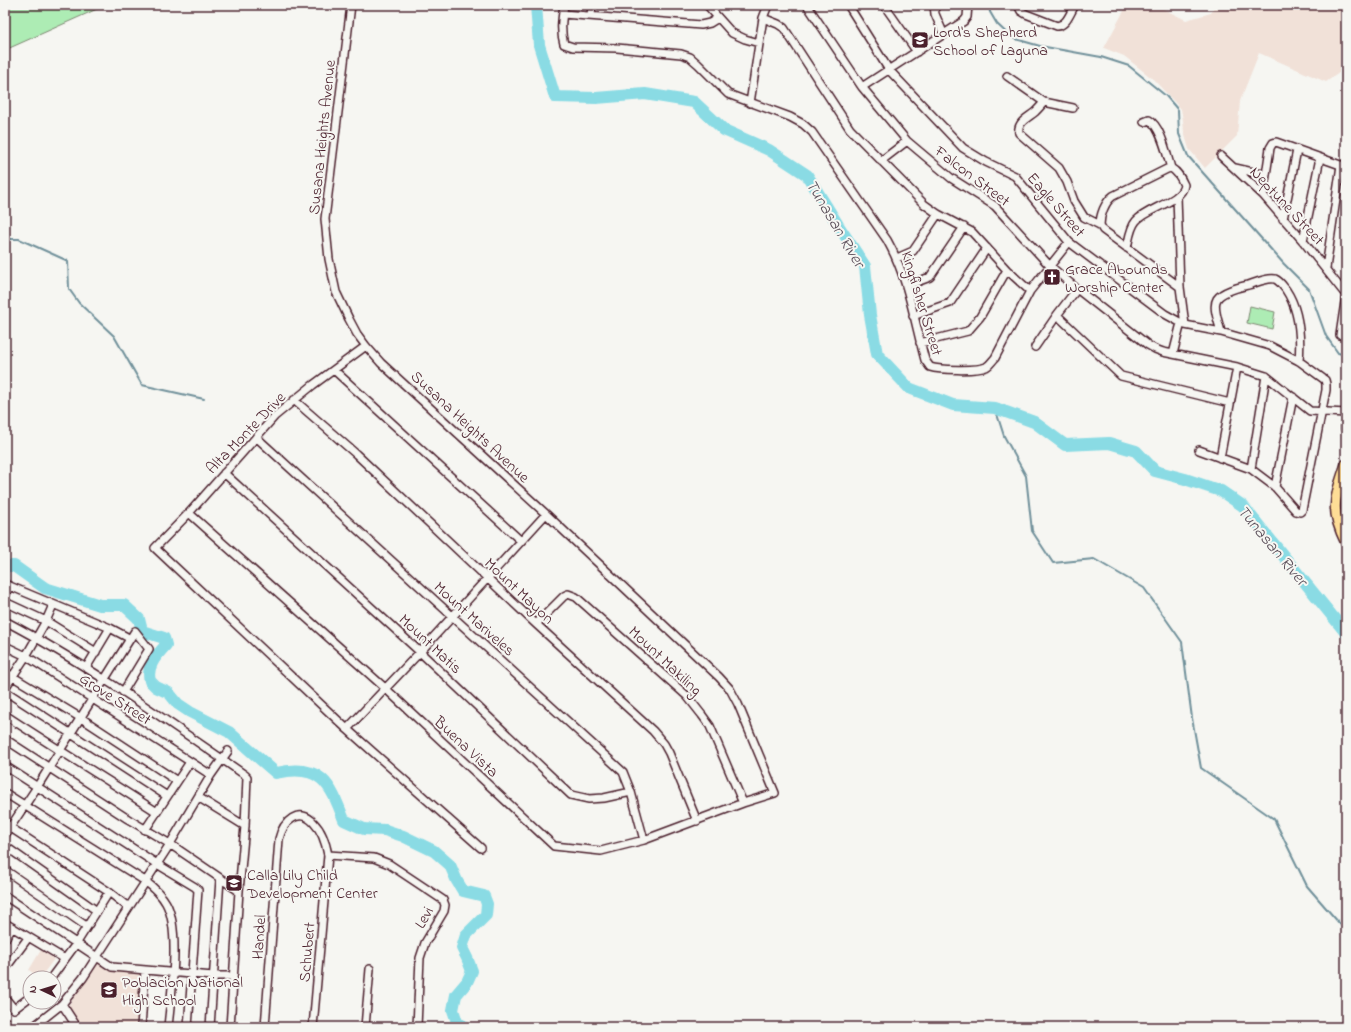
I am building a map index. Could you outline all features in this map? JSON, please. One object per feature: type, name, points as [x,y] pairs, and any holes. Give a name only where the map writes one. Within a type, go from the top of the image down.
[{"type":"main road","points":[[1346,464],[1338,487],[1334,505],[1337,523],[1346,543]]},
{"type":"street","name":"Susana Heights Avenue","points":[[351,5],[326,219],[329,259],[336,292],[349,319],[366,346],[381,363],[546,514],[730,689],[738,704],[775,793]]},
{"type":"street","points":[[564,5],[563,14],[701,26],[718,18]]},
{"type":"street","points":[[591,16],[592,5]]},
{"type":"street","points":[[707,5],[732,33],[738,37],[759,43]]},
{"type":"street","points":[[750,103],[763,18],[768,5]]},
{"type":"street","name":"Falcon Street","points":[[807,5],[862,87],[907,141],[951,178],[995,206],[1049,265],[1148,345],[1155,349],[1173,354],[1237,367],[1266,376],[1310,411],[1346,413]]},
{"type":"street","name":"Eagle Street","points":[[848,5],[889,70],[963,148],[986,162],[1014,176],[1069,242],[1165,314],[1183,324],[1221,332],[1270,346],[1299,361],[1322,378],[1326,384],[1321,412]]},
{"type":"street","points":[[884,5],[917,52]]},
{"type":"street","points":[[934,5],[935,14],[944,34]]},
{"type":"street","points":[[862,87],[964,21],[967,17],[968,5]]},
{"type":"street","points":[[1018,5],[1021,11],[1026,14],[1057,26],[1061,26],[1064,23],[1075,5]]},
{"type":"street","name":"Kingfisher Street","points":[[563,14],[561,26],[564,44],[573,47],[617,48],[681,54],[698,64],[728,94],[790,117],[803,124],[812,132],[887,240],[897,258],[906,286],[925,360],[930,367],[980,369],[988,366],[995,358],[1030,291],[1049,265],[1069,242]]},
{"type":"street","points":[[763,18],[786,29],[848,126],[881,161],[924,204],[938,214],[964,227],[979,238],[1007,270],[1030,291]]},
{"type":"street","points":[[1007,76],[1044,102],[1073,108]]},
{"type":"street","points":[[1044,102],[1034,114],[1026,118],[1021,123],[1018,128],[1019,132],[1059,168],[1067,182],[1074,201],[1084,217],[1100,225]]},
{"type":"street","points":[[1127,248],[1135,221],[1146,212],[1177,196],[1182,192],[1184,185],[1180,177],[1171,168],[1157,128],[1153,122],[1149,120],[1144,122]]},
{"type":"street","points":[[881,161],[907,141]]},
{"type":"street","points":[[1262,196],[1270,148],[1273,143],[1276,142],[1343,166],[1326,268]]},
{"type":"street","points":[[1283,219],[1297,150]]},
{"type":"street","name":"Neptune Street","points":[[1221,156],[1262,196],[1303,241],[1346,295]]},
{"type":"street","points":[[1303,241],[1320,158]]},
{"type":"street","points":[[1171,168],[1110,199],[1100,219],[1100,225],[1103,230],[1180,287]]},
{"type":"street","points":[[1233,168],[1266,175]]},
{"type":"street","points":[[1173,354],[1183,324],[1180,287],[1177,196]]},
{"type":"street","points":[[897,258],[913,251],[938,214]]},
{"type":"street","points":[[906,286],[930,277],[964,227]]},
{"type":"street","points":[[913,316],[950,303],[987,248]]},
{"type":"street","points":[[920,343],[968,331],[980,317],[1007,270]]},
{"type":"street","points":[[1221,332],[1216,306],[1216,300],[1221,295],[1236,288],[1266,280],[1276,280],[1281,283],[1296,309],[1300,344],[1299,361]]},
{"type":"street","points":[[1035,347],[1077,289]]},
{"type":"street","points":[[1340,335],[1346,295]]},
{"type":"street","points":[[1057,315],[1121,376],[1230,403]]},
{"type":"street","name":"Alta Monte Drive","points":[[347,729],[156,548],[275,416],[313,384],[366,346]]},
{"type":"street","points":[[1220,458],[1237,367]]},
{"type":"street","points":[[334,370],[521,541]]},
{"type":"street","points":[[1251,469],[1266,376]]},
{"type":"street","points":[[1276,488],[1294,397]]},
{"type":"street","name":"Mount Mayon","points":[[294,400],[356,454],[658,737],[670,753],[697,820]]},
{"type":"street","points":[[1199,450],[1251,469],[1276,488],[1298,512],[1302,510],[1321,412]]},
{"type":"street","name":"Mount Mariveles","points":[[256,437],[619,768],[626,778],[631,792],[644,840]]},
{"type":"street","name":"Mount Matis","points":[[224,473],[420,652],[571,794],[589,799],[604,798],[631,792]]},
{"type":"street","name":"Buena Vista","points":[[189,513],[385,688],[554,846],[600,851],[644,840],[743,803],[775,793]]},
{"type":"street","points":[[481,848],[347,729],[420,652],[546,514]]},
{"type":"street","points":[[5,596],[7,586],[110,628],[127,637],[129,640]]},
{"type":"street","name":"Mount Makiling","points":[[536,624],[564,596],[568,594],[576,597],[687,696],[695,705],[710,726],[743,803]]},
{"type":"street","points":[[5,602],[46,621],[96,652]]},
{"type":"street","points":[[53,605],[46,621],[5,689],[70,734],[167,796]]},
{"type":"street","points":[[5,621],[36,637],[105,680],[223,759],[247,777],[245,826],[230,1027]]},
{"type":"street","points":[[86,668],[110,628]]},
{"type":"street","points":[[5,834],[7,825],[37,787],[135,631],[149,649],[123,692]]},
{"type":"street","name":"Grove Street","points":[[5,646],[26,656],[92,700],[211,775]]},
{"type":"street","points":[[5,672],[81,718],[177,782]]},
{"type":"street","points":[[5,715],[59,751],[102,776],[157,812]]},
{"type":"street","points":[[5,739],[170,844],[239,891]]},
{"type":"street","points":[[74,1026],[62,1004],[83,978],[144,881],[170,844],[211,775],[228,751]]},
{"type":"street","points":[[146,830],[190,762]]},
{"type":"street","points":[[5,766],[198,890],[188,1027]]},
{"type":"street","points":[[5,793],[144,881],[165,901],[172,917],[174,934],[168,1027]]},
{"type":"street","points":[[198,797],[245,826]]},
{"type":"street","name":"Handel","points":[[265,1027],[279,843],[283,828],[291,818],[296,816],[309,818],[315,824],[326,845],[328,855]]},
{"type":"street","points":[[7,825],[109,892],[128,907]]},
{"type":"street","points":[[5,846],[97,911]]},
{"type":"street","name":"Schubert","points":[[313,1027],[328,855]]},
{"type":"street","name":"Levi","points":[[328,855],[374,858],[389,864],[442,900],[445,905],[444,911],[425,943],[420,958],[417,1027]]},
{"type":"street","points":[[5,870],[86,926]]},
{"type":"street","points":[[210,1027],[220,879]]},
{"type":"street","points":[[56,970],[76,944],[86,926],[109,892]]},
{"type":"street","points":[[5,896],[112,967],[213,976],[233,976]]},
{"type":"street","points":[[5,923],[65,959]]},
{"type":"street","points":[[5,939],[12,928]]},
{"type":"street","points":[[5,969],[28,938]]},
{"type":"street","points":[[365,1027],[370,969]]},
{"type":"street","points":[[141,1027],[145,970]]},
{"type":"street","points":[[5,998],[14,1009],[22,1003]]},
{"type":"street","points":[[33,1027],[54,1010]]},
{"type":"street","points":[[5,1021],[9,1027]]},
{"type":"shaded area","points":[[1127,5],[1155,5],[1186,20],[1211,13],[1215,5],[1346,5],[1346,68],[1326,82],[1259,53],[1240,101],[1237,136],[1205,168],[1189,149],[1184,132],[1181,109],[1153,79],[1124,56],[1104,48]]},
{"type":"shaded area","points":[[41,950],[54,959],[46,970],[29,970]]},
{"type":"shaded area","name":"Poblacion National High School","points":[[96,963],[112,971],[142,974],[138,1027],[80,1027],[68,1006]]},
{"type":"green space","points":[[5,5],[106,5],[5,50]]},
{"type":"green space","points":[[1250,306],[1275,312],[1272,329],[1247,323]]},
{"type":"waterway","name":"Tunasan River","points":[[536,5],[539,45],[555,97],[596,98],[645,94],[694,102],[724,130],[769,150],[807,175],[865,266],[870,315],[877,354],[909,388],[953,405],[995,408],[1034,422],[1065,445],[1109,443],[1136,451],[1155,471],[1221,491],[1243,506],[1346,633]]},
{"type":"waterway","points":[[989,5],[990,12],[997,24],[1012,38],[1040,46],[1101,57],[1129,66],[1166,96],[1178,110],[1179,134],[1188,156],[1284,264],[1309,289],[1326,336],[1338,353],[1346,355]]},
{"type":"waterway","points":[[5,239],[19,239],[68,261],[69,289],[79,303],[114,336],[142,385],[204,399]]},
{"type":"waterway","points":[[995,408],[1004,436],[1026,476],[1032,531],[1053,563],[1094,559],[1144,588],[1182,642],[1192,718],[1201,768],[1274,819],[1307,886],[1346,931]]},
{"type":"waterway","points":[[5,566],[14,566],[45,588],[100,605],[124,605],[139,619],[142,631],[164,638],[166,645],[155,657],[149,671],[150,681],[156,687],[169,693],[178,704],[190,712],[229,732],[276,773],[304,771],[314,774],[322,779],[334,796],[344,820],[364,829],[385,830],[403,836],[434,851],[450,865],[463,891],[484,896],[487,904],[486,915],[466,935],[462,948],[472,971],[467,982],[456,995],[453,1010],[457,1022],[465,1027]]},
{"type":"place","name":"Lord's Shepherd School of Laguna","points":[[920,40]]},
{"type":"place","name":"Grace Abounds Worship Center","points":[[1052,277]]},
{"type":"place","name":"Calla Lily Child Development Center","points":[[234,883]]},
{"type":"place","name":"Poblacion National High School","points":[[109,990]]}]
